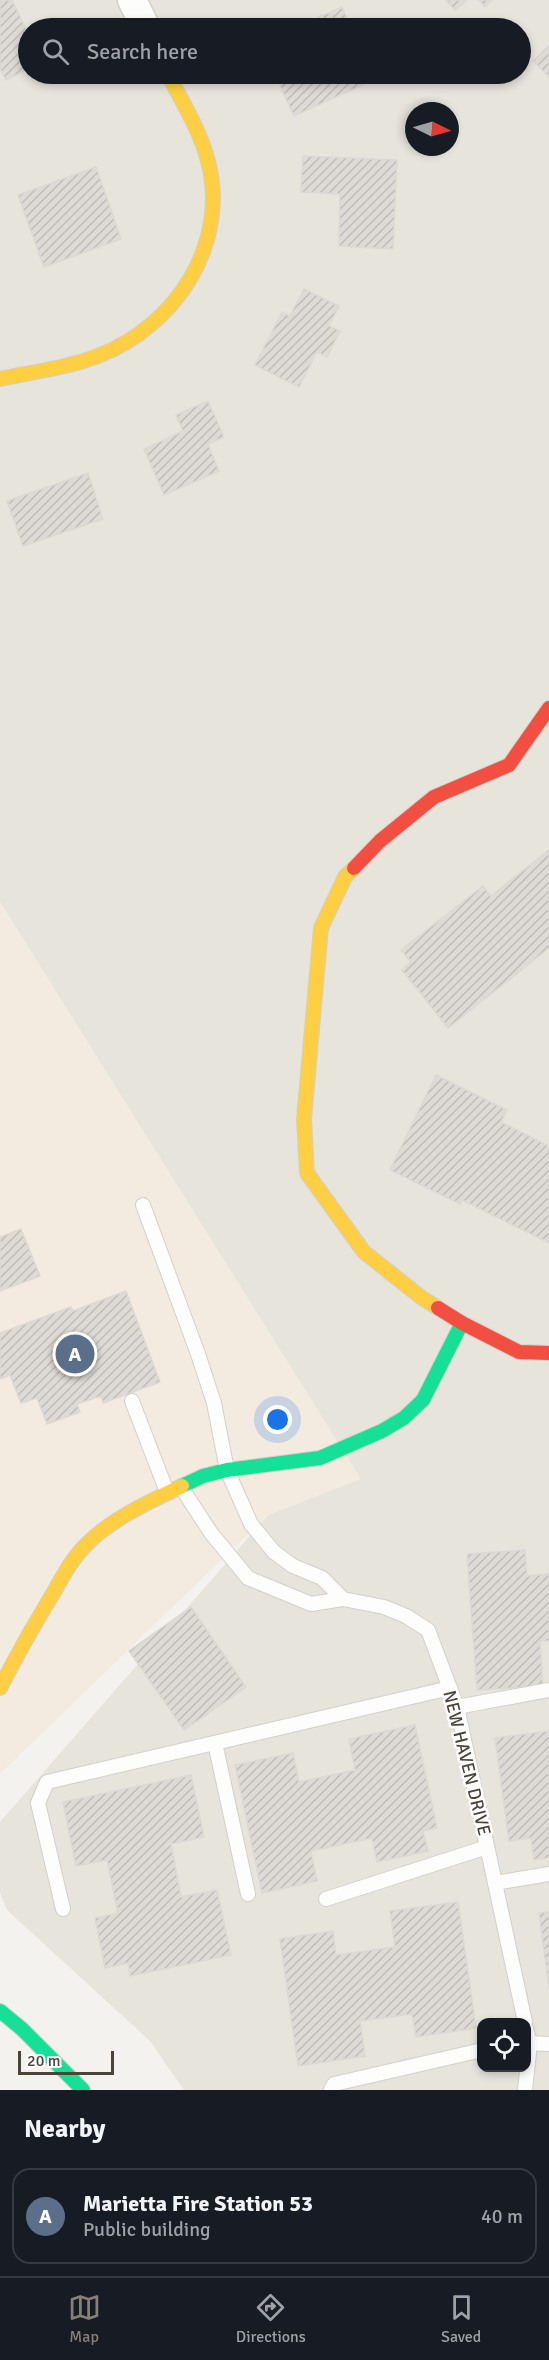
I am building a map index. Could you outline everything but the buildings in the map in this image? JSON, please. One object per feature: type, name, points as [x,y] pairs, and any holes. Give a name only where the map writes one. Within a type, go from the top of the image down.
[{"type":"street","points":[[132,0],[141,18]]},
{"type":"street","points":[[0,379],[99,356],[129,342],[162,316],[178,299],[195,275],[206,250],[212,223],[211,174],[203,144],[173,84]]},
{"type":"street","points":[[549,708],[509,765],[434,797],[380,841],[345,877],[321,928],[304,1119],[307,1173],[364,1252],[422,1298],[462,1323],[519,1352],[549,1353]]},
{"type":"street","points":[[0,1688],[47,1602],[84,1546],[100,1532],[173,1489],[203,1476],[227,1470],[320,1458],[382,1431],[404,1418],[423,1400],[462,1323]]},
{"type":"street","points":[[0,2011],[22,2029],[82,2090]]},
{"type":"lane","points":[[143,1205],[214,1402],[227,1470],[251,1524],[268,1545],[293,1566],[322,1578],[343,1599]]},
{"type":"lane","points":[[132,1401],[173,1489],[195,1512],[248,1578],[311,1605],[343,1599]]},
{"type":"lane","name":"NEW HAVEN DRIVE","points":[[343,1599],[384,1607],[406,1616],[428,1630],[457,1707],[524,2018]]},
{"type":"lane","points":[[63,1909],[38,1803],[46,1782],[450,1688]]},
{"type":"lane","points":[[457,1707],[549,1690]]},
{"type":"lane","points":[[215,1743],[248,1894]]},
{"type":"lane","points":[[327,1899],[487,1847]]},
{"type":"lane","points":[[495,1883],[549,1874]]},
{"type":"lane","points":[[531,2039],[549,2044]]},
{"type":"lane","points":[[331,2090],[334,2084],[477,2051]]},
{"type":"lane","points":[[525,2090],[526,2072]]},
{"type":"shaded area","points":[[0,0],[549,0],[549,2090],[184,2090],[150,2041],[7,1910],[0,1893],[0,1822],[268,1515],[360,1479],[0,902]]},
{"type":"shaded area","points":[[0,902],[361,1479],[268,1515],[0,1774]]},
{"type":"traffic: fast","points":[[182,1486],[203,1476],[227,1470],[320,1458],[382,1431],[404,1418],[423,1400],[462,1323]]},
{"type":"traffic: fast","points":[[0,2011],[22,2029],[83,2090]]},
{"type":"traffic: slow","points":[[0,379],[74,364],[126,343],[151,325],[190,279],[203,252],[211,222],[213,192],[208,161],[200,138],[173,84]]},
{"type":"traffic: slow","points":[[354,868],[345,877],[321,928],[304,1119],[307,1173],[364,1252],[438,1308]]},
{"type":"traffic: slow","points":[[0,1688],[40,1615],[80,1551],[118,1520],[182,1486]]},
{"type":"traffic: jam","points":[[354,868],[380,841],[434,797],[509,765],[549,708]]},
{"type":"traffic: jam","points":[[438,1308],[519,1352],[549,1353]]},
{"type":"place","name":"Marietta Fire Station 53","points":[[75,1354]]}]
